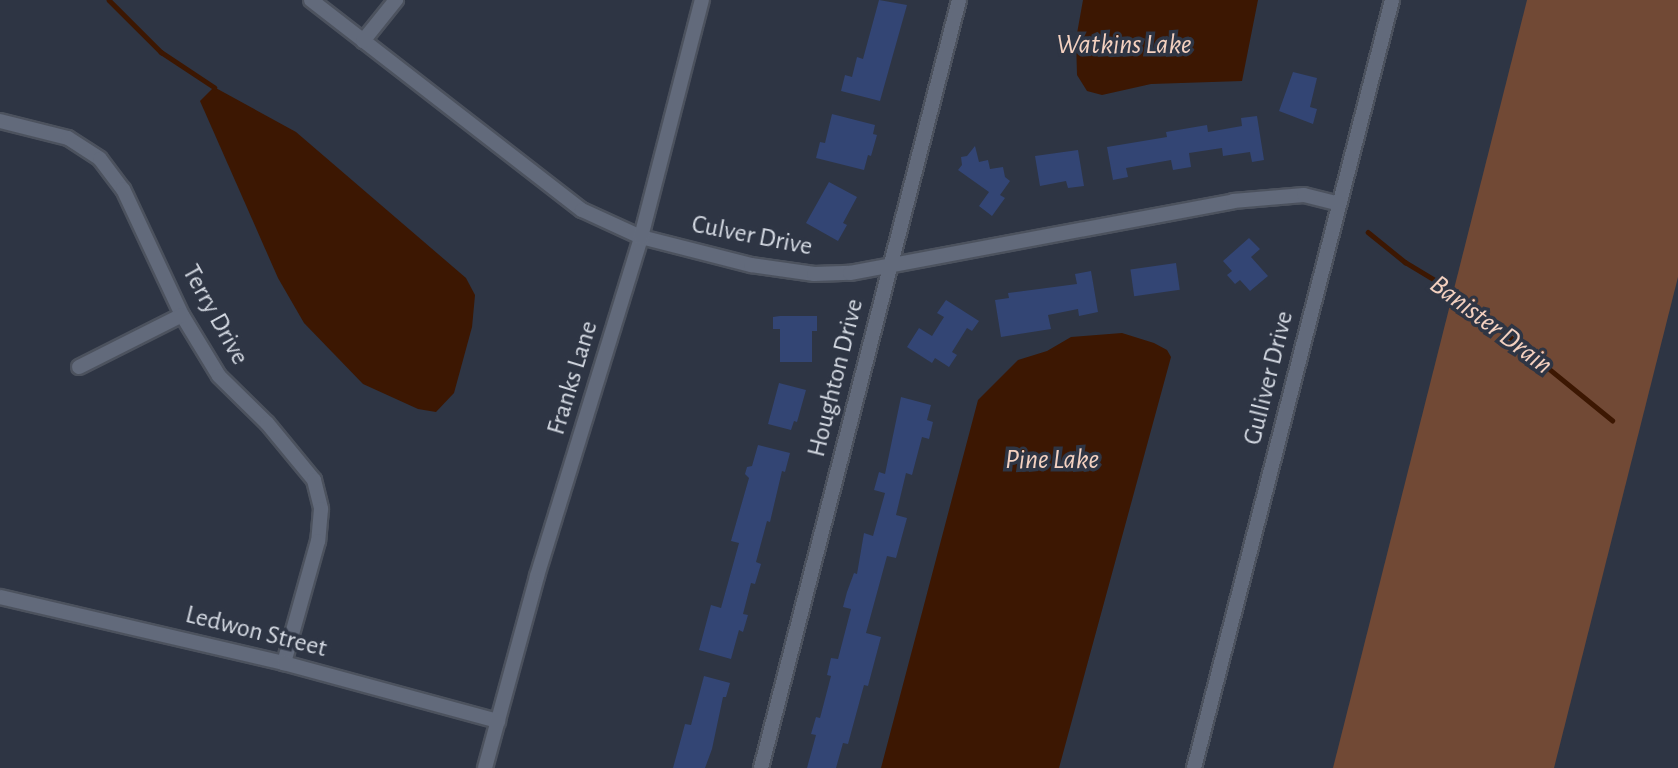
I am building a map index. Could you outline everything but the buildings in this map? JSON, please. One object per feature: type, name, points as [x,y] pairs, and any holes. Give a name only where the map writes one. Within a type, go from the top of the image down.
[{"type":"street","name":"Culver Drive","points":[[310,0],[582,209],[641,237],[751,265],[814,274],[850,273],[891,263],[1233,201],[1304,195],[1339,204]]},
{"type":"street","points":[[363,41],[396,0]]},
{"type":"street","name":"Franks Lane","points":[[485,768],[537,576],[641,237],[702,0]]},
{"type":"street","name":"Houghton Drive","points":[[761,768],[959,0]]},
{"type":"street","name":"Gulliver Drive","points":[[1194,768],[1392,0]]},
{"type":"street","name":"Terry Drive","points":[[0,121],[68,138],[100,159],[122,189],[182,316],[224,383],[267,424],[306,468],[320,499],[318,541],[284,663]]},
{"type":"street","points":[[79,367],[182,316]]},
{"type":"street","name":"Ledwon Street","points":[[0,597],[284,663],[498,721]]},
{"type":"shaded area","points":[[1527,0],[1678,0],[1678,277],[1554,768],[1333,768]]},
{"type":"water","name":"Watkins Lake","points":[[1083,0],[1258,0],[1242,81],[1151,84],[1102,95],[1087,91],[1077,75],[1076,39]]},
{"type":"water","points":[[214,87],[296,132],[466,278],[475,295],[472,327],[454,393],[436,412],[418,409],[363,384],[304,323],[278,278],[200,101]]},
{"type":"water","name":"Pine Lake","points":[[1122,333],[1154,343],[1167,350],[1171,357],[1059,768],[881,768],[978,400],[1018,360],[1047,351],[1071,337]]},
{"type":"waterway","points":[[109,0],[161,52],[214,87]]},
{"type":"waterway","name":"Banister Drain","points":[[1368,232],[1405,262],[1455,292],[1612,420]]}]
